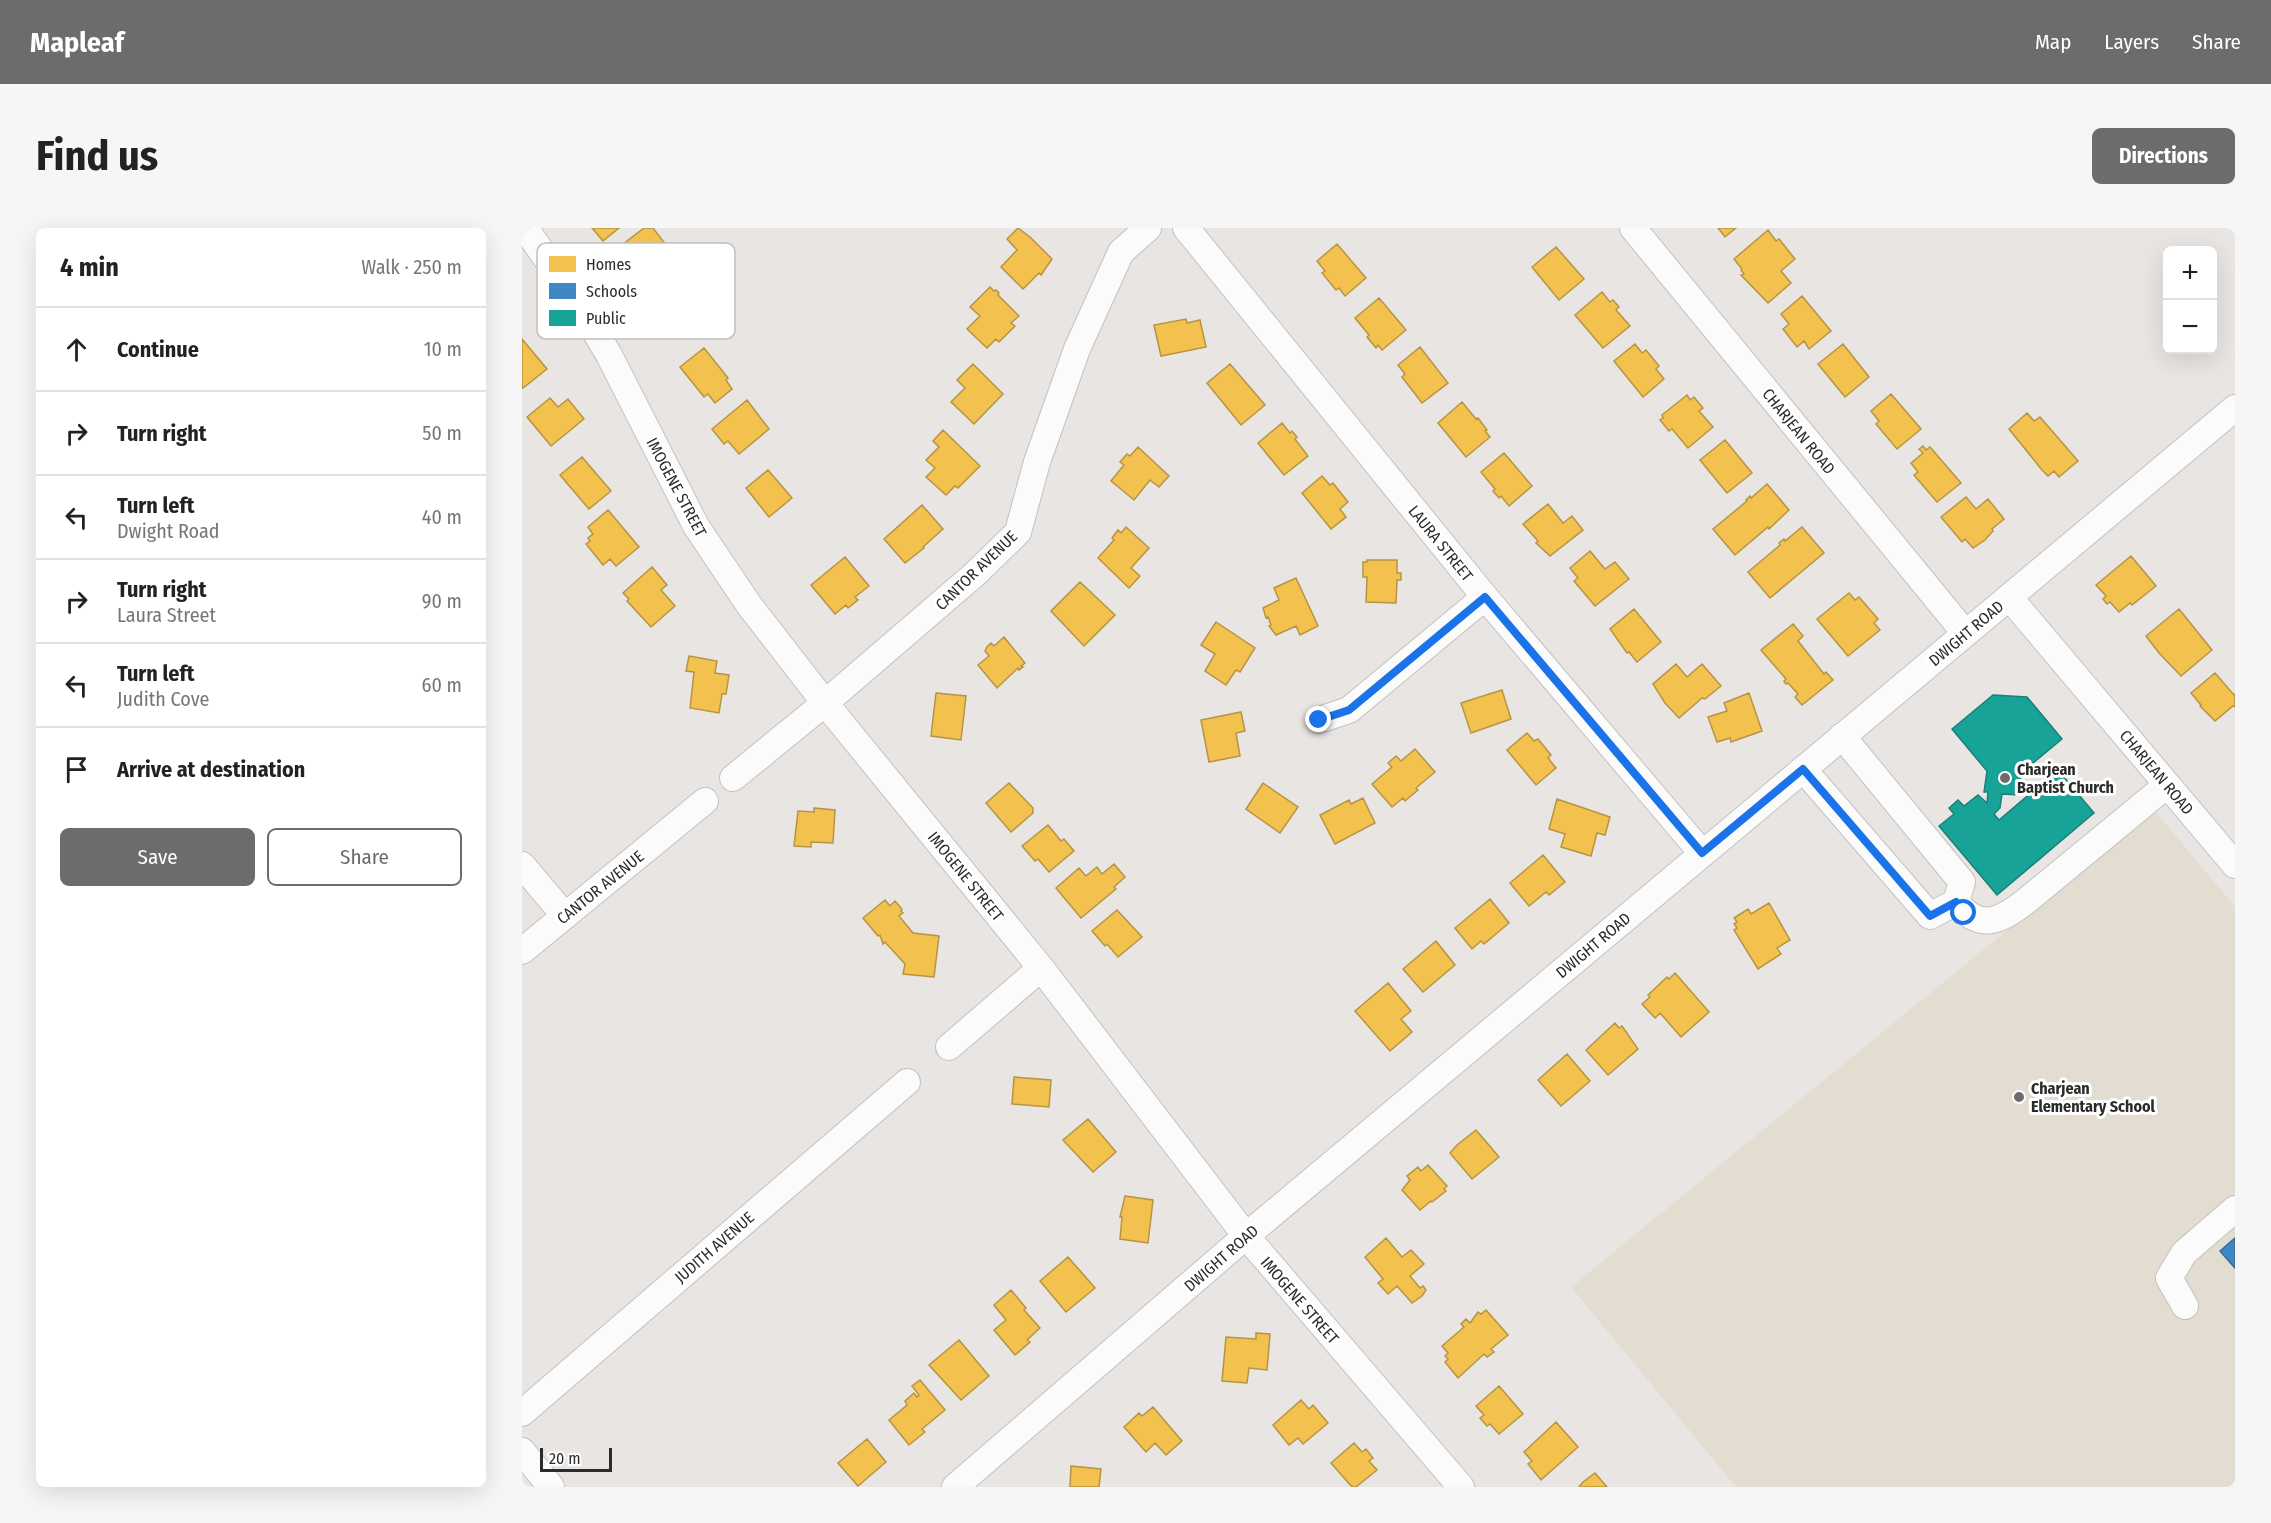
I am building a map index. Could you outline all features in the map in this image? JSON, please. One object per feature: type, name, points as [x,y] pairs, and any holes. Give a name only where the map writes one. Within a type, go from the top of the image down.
[{"type":"street","name":"IMOGENE STREET","points":[[525,228],[537,244]]},
{"type":"street","name":"CANTOR AVENUE","points":[[734,778],[975,574],[1018,532],[1037,462],[1077,349],[1121,252],[1148,228]]},
{"type":"street","name":"LAURA STREET","points":[[1186,228],[1485,597],[1702,853]]},
{"type":"street","name":"CHARJEAN ROAD","points":[[1633,228],[1965,633]]},
{"type":"street","name":"IMOGENE STREET","points":[[599,339],[696,526],[748,605],[1041,968],[1246,1236],[1461,1487]]},
{"type":"street","name":"DWIGHT ROAD","points":[[955,1487],[1246,1236],[2235,408]]},
{"type":"street","points":[[1319,720],[1349,710],[1485,597]]},
{"type":"street","name":"CHARJEAN ROAD","points":[[2009,597],[2235,865]]},
{"type":"street","points":[[1803,769],[1930,916],[1956,902],[1962,882],[1842,736]]},
{"type":"street","points":[[1956,902],[1964,913],[1978,918],[1995,921],[2006,917],[2167,785]]},
{"type":"street","name":"CANTOR AVENUE","points":[[522,951],[705,801]]},
{"type":"street","points":[[522,865],[565,916]]},
{"type":"street","points":[[949,1047],[1041,968]]},
{"type":"street","name":"JUDITH AVENUE","points":[[522,1413],[907,1082]]},
{"type":"street","points":[[2185,1306],[2169,1278],[2184,1253],[2235,1209]]},
{"type":"street","points":[[522,1451],[551,1487]]},
{"type":"shaded area","name":"Charjean Elementary School","points":[[2154,810],[2235,907],[2235,1487],[1736,1487],[1571,1287]]},
{"type":"building: Homes","points":[[592,228],[619,228],[603,241]]},
{"type":"building: Homes","points":[[644,228],[653,228],[665,243],[624,243]]},
{"type":"building: Homes","points":[[1018,228],[1052,259],[1041,275],[1039,273],[1023,289],[1001,267],[1017,250],[1007,239]]},
{"type":"building: Homes","points":[[1718,228],[1736,228],[1725,237]]},
{"type":"building: Homes","points":[[1768,230],[1776,241],[1779,239],[1795,259],[1781,271],[1791,283],[1768,303],[1741,275],[1744,274],[1742,269],[1734,259]]},
{"type":"building: Homes","points":[[1337,244],[1366,278],[1345,296],[1339,288],[1336,290],[1322,273],[1325,271],[1317,261]]},
{"type":"building: Homes","points":[[1556,247],[1584,279],[1559,300],[1532,267]]},
{"type":"building: Homes","points":[[990,287],[999,293],[998,295],[1019,316],[1011,323],[1015,326],[999,342],[996,339],[987,348],[967,329],[980,316],[970,307]]},
{"type":"building: Homes","points":[[1602,292],[1610,302],[1613,300],[1619,307],[1616,310],[1630,326],[1603,348],[1575,315]]},
{"type":"building: Homes","points":[[1802,296],[1831,331],[1809,349],[1804,341],[1797,347],[1783,329],[1789,324],[1781,314]]},
{"type":"building: Homes","points":[[1379,298],[1406,330],[1382,350],[1378,345],[1376,348],[1355,318]]},
{"type":"building: Homes","points":[[1186,319],[1187,323],[1200,320],[1206,347],[1161,356],[1154,325]]},
{"type":"building: Homes","points":[[522,339],[547,369],[523,388],[522,386]]},
{"type":"building: Homes","points":[[1635,344],[1642,353],[1646,350],[1659,366],[1656,369],[1664,379],[1643,397],[1614,361]]},
{"type":"building: Homes","points":[[1843,344],[1869,377],[1845,397],[1818,364]]},
{"type":"building: Homes","points":[[1420,347],[1448,383],[1422,403],[1402,377],[1405,374],[1398,365]]},
{"type":"building: Homes","points":[[704,348],[728,378],[726,380],[732,389],[715,403],[708,394],[704,397],[680,367]]},
{"type":"building: Homes","points":[[973,364],[1003,394],[974,424],[951,402],[965,388],[957,380]]},
{"type":"building: Homes","points":[[1230,364],[1265,405],[1241,425],[1207,383]]},
{"type":"building: Homes","points":[[1891,394],[1921,429],[1897,449],[1876,424],[1879,421],[1871,411]]},
{"type":"building: Homes","points":[[1687,395],[1690,400],[1694,397],[1703,408],[1699,411],[1713,427],[1688,448],[1672,429],[1669,431],[1660,420],[1663,418],[1662,415]]},
{"type":"building: Homes","points":[[550,398],[558,407],[568,399],[584,419],[551,446],[527,417]]},
{"type":"building: Homes","points":[[747,400],[769,429],[739,454],[728,441],[724,444],[712,429]]},
{"type":"building: Homes","points":[[1462,402],[1476,419],[1478,418],[1490,437],[1466,457],[1438,423]]},
{"type":"building: Homes","points":[[2027,413],[2034,421],[2040,417],[2078,461],[2059,477],[2054,471],[2048,476],[2009,429]]},
{"type":"building: Homes","points":[[1282,423],[1290,433],[1292,431],[1297,437],[1295,439],[1308,456],[1284,475],[1258,443]]},
{"type":"building: Homes","points":[[943,430],[980,466],[958,488],[955,486],[946,495],[926,477],[935,468],[926,460],[939,447],[933,441]]},
{"type":"building: Homes","points":[[1725,440],[1752,473],[1727,493],[1700,460]]},
{"type":"building: Homes","points":[[1923,446],[1926,450],[1930,447],[1961,483],[1937,502],[1914,475],[1918,472],[1911,463],[1923,453],[1919,449]]},
{"type":"building: Homes","points":[[1138,447],[1169,476],[1159,487],[1150,480],[1134,500],[1111,481],[1124,465],[1120,462]]},
{"type":"building: Homes","points":[[1504,453],[1532,486],[1509,506],[1501,496],[1499,498],[1493,491],[1495,489],[1481,472]]},
{"type":"building: Homes","points":[[582,457],[611,491],[589,509],[560,475]]},
{"type":"building: Homes","points":[[768,470],[792,498],[769,517],[746,488]]},
{"type":"building: Homes","points":[[1322,476],[1330,485],[1333,483],[1348,502],[1340,509],[1346,517],[1331,529],[1302,493]]},
{"type":"building: Homes","points":[[1767,484],[1789,510],[1735,555],[1713,529]]},
{"type":"building: Homes","points":[[1966,497],[1976,509],[1988,499],[2004,519],[1992,529],[1993,531],[1985,540],[1973,548],[1965,539],[1962,542],[1941,517]]},
{"type":"building: Homes","points":[[1548,504],[1563,523],[1572,516],[1583,530],[1550,556],[1536,543],[1538,541],[1523,524]]},
{"type":"building: Homes","points":[[922,505],[943,529],[905,563],[884,539]]},
{"type":"building: Homes","points":[[608,510],[639,547],[616,566],[610,559],[603,565],[586,544],[590,541],[588,538],[593,534],[588,527]]},
{"type":"building: Homes","points":[[1126,527],[1149,548],[1131,568],[1140,576],[1129,588],[1098,558],[1114,540],[1112,538],[1118,530],[1121,533]]},
{"type":"building: Homes","points":[[1802,527],[1824,553],[1770,598],[1748,572],[1780,545],[1779,543]]},
{"type":"building: Homes","points":[[1590,551],[1605,569],[1615,562],[1629,579],[1595,606],[1574,581],[1578,578],[1570,568]]},
{"type":"building: Homes","points":[[2131,556],[2156,586],[2119,612],[2110,602],[2107,604],[2103,599],[2106,596],[2096,585]]},
{"type":"building: Homes","points":[[845,557],[869,586],[855,597],[858,600],[848,608],[846,605],[835,614],[811,585]]},
{"type":"building: Homes","points":[[1397,560],[1397,573],[1401,573],[1401,580],[1397,580],[1396,603],[1366,602],[1367,577],[1363,577],[1363,562]]},
{"type":"building: Homes","points":[[652,567],[667,585],[661,590],[675,606],[651,627],[627,601],[629,599],[623,593]]},
{"type":"building: Homes","points":[[1296,578],[1318,626],[1300,635],[1296,626],[1276,635],[1269,626],[1271,625],[1263,608],[1279,600],[1274,588]]},
{"type":"building: Homes","points":[[1080,582],[1115,615],[1084,646],[1051,611]]},
{"type":"building: Homes","points":[[1849,593],[1855,600],[1859,597],[1878,619],[1874,623],[1880,630],[1848,656],[1817,619]]},
{"type":"building: Homes","points":[[1634,609],[1661,642],[1637,662],[1629,652],[1627,653],[1610,629]]},
{"type":"building: Homes","points":[[2179,609],[2212,650],[2181,676],[2146,636]]},
{"type":"building: Homes","points":[[1216,622],[1255,648],[1240,672],[1236,670],[1226,685],[1205,671],[1215,654],[1201,645]]},
{"type":"building: Homes","points":[[1793,624],[1803,636],[1798,641],[1824,674],[1826,672],[1833,680],[1802,705],[1795,697],[1798,694],[1788,683],[1786,684],[1784,681],[1786,679],[1761,650]]},
{"type":"building: Homes","points":[[1004,637],[1025,663],[997,688],[978,665],[989,656],[985,651],[987,647],[991,643],[994,646]]},
{"type":"building: Homes","points":[[689,656],[717,661],[715,673],[729,675],[726,694],[722,694],[719,713],[690,708],[694,672],[686,671]]},
{"type":"building: Homes","points":[[1676,664],[1687,677],[1702,664],[1721,686],[1705,699],[1702,698],[1679,718],[1665,703],[1653,684]]},
{"type":"building: Homes","points":[[2215,673],[2235,694],[2235,707],[2233,706],[2215,721],[2191,693]]},
{"type":"building: Homes","points":[[1502,690],[1511,719],[1471,733],[1461,703]]},
{"type":"building: Homes","points":[[936,693],[966,696],[961,740],[931,736]]},
{"type":"building: Homes","points":[[1749,693],[1762,731],[1731,742],[1730,738],[1717,742],[1708,717],[1727,711],[1724,703]]},
{"type":"building: Homes","points":[[1241,712],[1245,731],[1236,733],[1240,756],[1209,762],[1201,720]]},
{"type":"building: Homes","points":[[1527,733],[1534,741],[1538,739],[1551,755],[1548,758],[1556,768],[1536,785],[1507,750]]},
{"type":"building: Homes","points":[[1415,749],[1435,772],[1405,801],[1403,798],[1392,807],[1372,784],[1392,767],[1388,763],[1396,756],[1401,761]]},
{"type":"building: Homes","points":[[1009,783],[1033,808],[1033,813],[1011,832],[986,803]]},
{"type":"building: Homes","points":[[1263,783],[1298,807],[1280,833],[1246,809]]},
{"type":"building: Homes","points":[[1363,798],[1375,823],[1335,844],[1320,815],[1349,800],[1351,804]]},
{"type":"building: Homes","points":[[1557,799],[1610,817],[1605,835],[1597,833],[1591,856],[1561,847],[1565,834],[1549,829]]},
{"type":"building: Homes","points":[[814,808],[835,810],[833,843],[811,842],[811,847],[794,846],[798,811],[814,812]]},
{"type":"building: Homes","points":[[1048,825],[1061,841],[1064,839],[1074,851],[1049,872],[1022,846]]},
{"type":"building: Homes","points":[[1543,855],[1565,882],[1549,895],[1546,892],[1529,906],[1510,883]]},
{"type":"building: Homes","points":[[1114,864],[1125,877],[1114,887],[1116,889],[1081,918],[1056,888],[1079,868],[1086,876],[1097,867],[1102,874]]},
{"type":"building: Homes","points":[[1490,899],[1509,923],[1484,944],[1481,941],[1472,949],[1455,928]]},
{"type":"building: Homes","points":[[885,900],[890,906],[895,901],[902,909],[903,913],[899,916],[913,933],[939,936],[934,977],[903,974],[905,964],[885,942],[883,944],[880,935],[878,936],[863,918]]},
{"type":"building: Homes","points":[[1769,903],[1790,940],[1777,948],[1781,954],[1758,969],[1734,930],[1737,928],[1734,924],[1737,922],[1734,918],[1748,909],[1751,914]]},
{"type":"building: Homes","points":[[1117,910],[1142,937],[1118,957],[1092,931]]},
{"type":"building: Homes","points":[[1436,941],[1455,965],[1423,992],[1403,969]]},
{"type":"building: Homes","points":[[1675,973],[1709,1012],[1681,1037],[1660,1013],[1655,1018],[1642,1004],[1667,977],[1669,979]]},
{"type":"building: Homes","points":[[1388,983],[1411,1011],[1401,1019],[1412,1032],[1390,1051],[1355,1011]]},
{"type":"building: Homes","points":[[1615,1023],[1619,1028],[1622,1026],[1638,1049],[1608,1075],[1586,1050]]},
{"type":"building: Homes","points":[[1567,1054],[1590,1081],[1561,1106],[1538,1080]]},
{"type":"building: Homes","points":[[1014,1077],[1051,1080],[1049,1107],[1012,1104]]},
{"type":"building: Homes","points":[[1088,1119],[1116,1152],[1093,1172],[1063,1140]]},
{"type":"building: Homes","points":[[1476,1130],[1499,1157],[1472,1179],[1450,1153]]},
{"type":"building: Homes","points":[[1428,1165],[1447,1186],[1444,1189],[1446,1191],[1420,1210],[1402,1190],[1410,1180],[1407,1176],[1418,1167],[1421,1171]]},
{"type":"building: Homes","points":[[1125,1196],[1153,1200],[1148,1243],[1120,1239],[1122,1217],[1120,1217]]},
{"type":"building: Homes","points":[[1386,1238],[1402,1257],[1411,1250],[1424,1264],[1410,1276],[1420,1288],[1423,1286],[1426,1290],[1412,1303],[1397,1286],[1388,1294],[1378,1283],[1383,1279],[1365,1257]]},
{"type":"building: Homes","points":[[1068,1257],[1095,1288],[1066,1312],[1040,1281]]},
{"type":"building: Homes","points":[[1011,1290],[1040,1328],[1027,1340],[1030,1342],[1015,1355],[994,1330],[1006,1320],[994,1305]]},
{"type":"building: Homes","points":[[1486,1310],[1508,1335],[1491,1349],[1494,1352],[1487,1357],[1484,1354],[1458,1378],[1445,1362],[1448,1359],[1445,1356],[1448,1353],[1442,1346],[1464,1327],[1461,1324],[1466,1319],[1470,1323],[1478,1312],[1481,1314]]},
{"type":"building: Homes","points":[[1256,1333],[1270,1334],[1267,1370],[1249,1368],[1247,1383],[1222,1381],[1226,1337],[1256,1339]]},
{"type":"building: Homes","points":[[959,1340],[989,1376],[961,1400],[929,1365]]},
{"type":"building: Homes","points":[[920,1380],[945,1410],[922,1429],[925,1432],[909,1445],[889,1420],[907,1405],[905,1401],[914,1393],[917,1397],[919,1395],[912,1386]]},
{"type":"building: Homes","points":[[1499,1386],[1523,1414],[1499,1434],[1490,1424],[1487,1426],[1480,1418],[1484,1415],[1476,1406]]},
{"type":"building: Homes","points":[[1301,1400],[1309,1409],[1313,1405],[1328,1423],[1303,1444],[1298,1438],[1289,1445],[1273,1425]]},
{"type":"building: Homes","points":[[1153,1407],[1182,1441],[1166,1455],[1155,1443],[1146,1452],[1124,1427],[1139,1413],[1142,1416]]},
{"type":"building: Homes","points":[[1556,1422],[1578,1447],[1541,1480],[1528,1464],[1532,1461],[1524,1452]]},
{"type":"building: Homes","points":[[867,1439],[886,1462],[858,1486],[838,1463]]},
{"type":"building: Homes","points":[[1354,1443],[1362,1452],[1366,1449],[1373,1458],[1369,1461],[1377,1470],[1356,1487],[1352,1487],[1331,1463]]},
{"type":"building: Homes","points":[[1071,1466],[1101,1469],[1099,1487],[1070,1487]]},
{"type":"building: Homes","points":[[1595,1473],[1607,1487],[1579,1487],[1583,1482]]},
{"type":"building: Schools","points":[[2235,1238],[2235,1268],[2220,1251]]},
{"type":"building: Public","points":[[1993,695],[2027,697],[2062,739],[2021,773],[2019,795],[2002,794],[2000,808],[1994,814],[1999,820],[2058,770],[2094,813],[1997,895],[1939,826],[1954,814],[1949,808],[1958,800],[1964,806],[1978,795],[1987,803],[1988,792],[1984,792],[1987,771],[1952,729]]},
{"type":"place","name":"Charjean Baptist Church","points":[[2005,778]]},
{"type":"place","name":"Charjean Elementary School","points":[[2019,1097]]},
{"type":"route","points":[[1319,720],[1349,710],[1485,597],[1702,853],[1803,769],[1930,916],[1956,902],[1964,913]]}]
